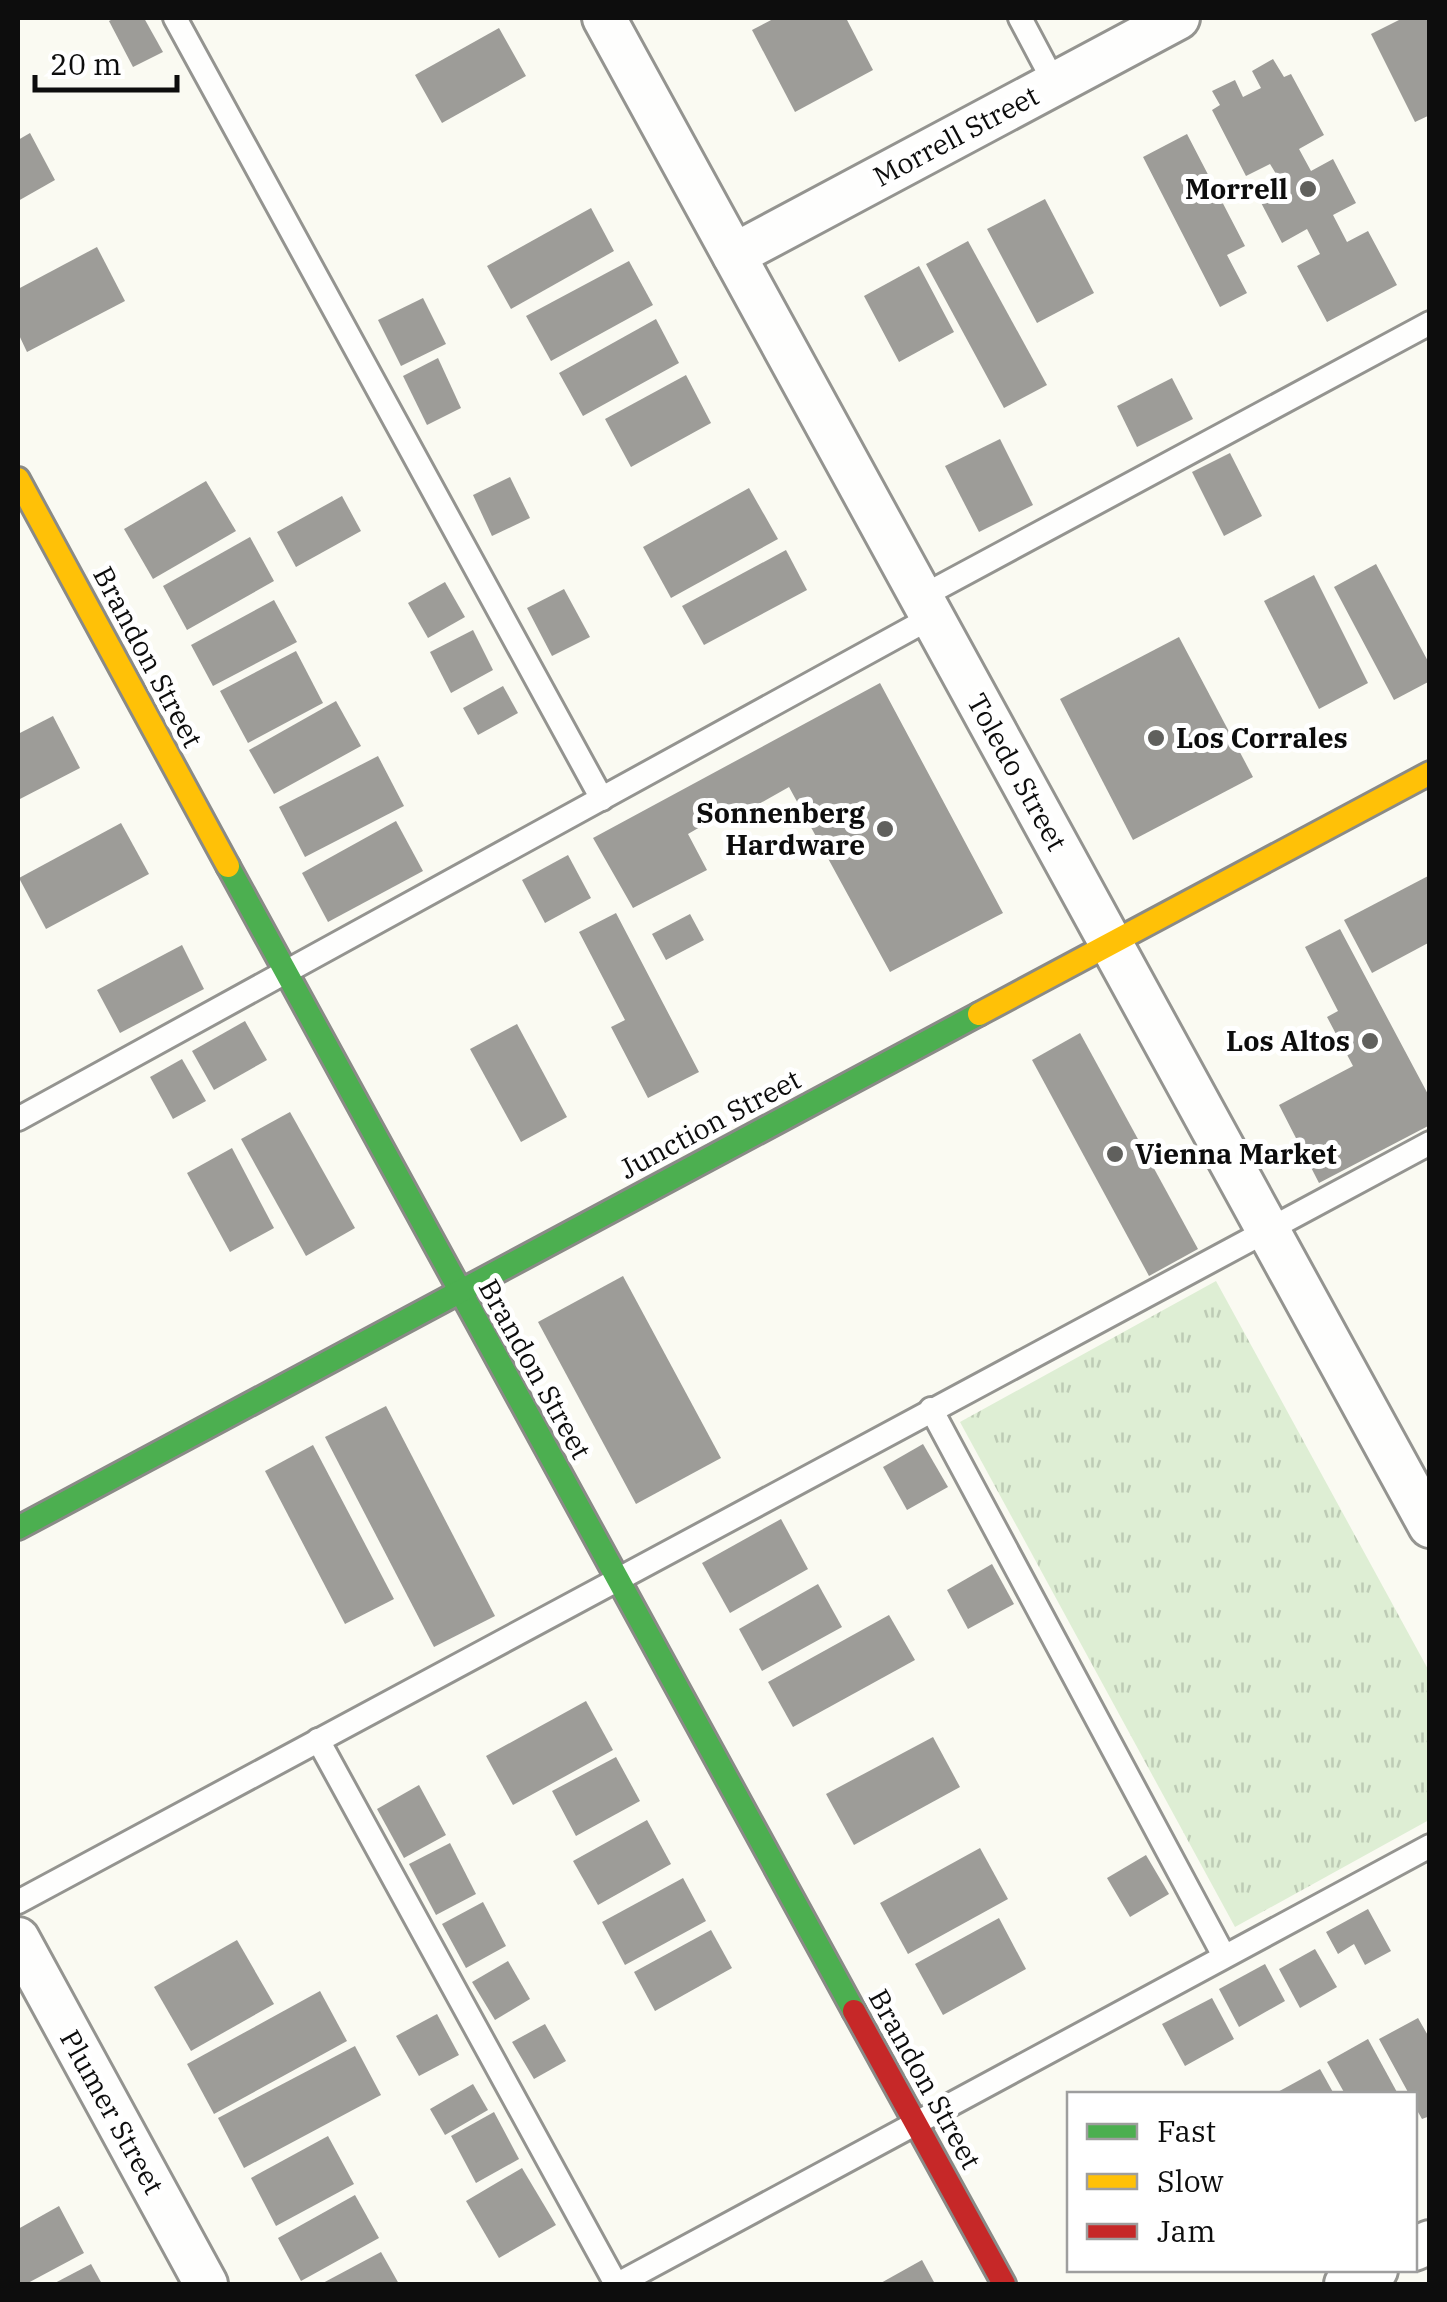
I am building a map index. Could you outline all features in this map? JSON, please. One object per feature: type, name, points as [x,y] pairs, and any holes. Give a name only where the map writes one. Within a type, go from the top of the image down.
[{"type":"street","name":"Toledo Street","points":[[604,18],[1430,1526]]},
{"type":"street","name":"Morrell Street","points":[[734,255],[1178,18]]},
{"type":"street","name":"Brandon Street","points":[[18,479],[459,1293],[1004,2284]]},
{"type":"street","name":"Junction Street","points":[[18,1528],[1430,773]]},
{"type":"street","name":"Plumer Street","points":[[18,1939],[206,2284]]},
{"type":"street","points":[[1346,2284],[1372,2272]]},
{"type":"lane","points":[[174,18],[602,799]]},
{"type":"lane","points":[[1020,18],[1055,84]]},
{"type":"lane","points":[[18,1119],[602,799],[926,607],[1430,323]]},
{"type":"lane","points":[[18,1902],[1430,1143]]},
{"type":"lane","points":[[931,1409],[1224,1956]]},
{"type":"lane","points":[[318,1740],[617,2284],[1430,1846]]},
{"type":"green space","points":[[1216,1281],[1429,1671],[1429,1820],[1235,1927],[960,1422]]},
{"type":"building","points":[[144,18],[163,52],[133,67],[109,21]]},
{"type":"building","points":[[775,18],[846,18],[873,70],[795,112],[752,30]]},
{"type":"building","points":[[1403,18],[1430,18],[1430,115],[1415,122],[1371,34]]},
{"type":"building","points":[[499,28],[526,76],[442,123],[415,75]]},
{"type":"building","name":"Morrell","points":[[1273,59],[1284,77],[1291,74],[1324,135],[1299,149],[1311,171],[1333,159],[1356,203],[1333,215],[1347,242],[1368,231],[1397,285],[1327,322],[1297,266],[1320,254],[1307,229],[1282,243],[1257,195],[1281,182],[1270,164],[1246,176],[1212,110],[1220,105],[1212,91],[1235,80],[1243,97],[1261,88],[1252,71]]},
{"type":"building","points":[[30,133],[55,180],[18,201],[18,140]]},
{"type":"building","points":[[1187,134],[1245,246],[1227,255],[1247,293],[1220,307],[1143,157]]},
{"type":"building","points":[[1045,199],[1094,293],[1037,323],[987,229]]},
{"type":"building","points":[[591,208],[614,251],[511,309],[487,266]]},
{"type":"building","points":[[968,241],[1047,385],[1004,408],[926,264]]},
{"type":"building","points":[[97,247],[125,301],[27,352],[18,333],[18,289]]},
{"type":"building","points":[[629,261],[653,305],[551,361],[526,316]]},
{"type":"building","points":[[919,266],[954,332],[899,362],[864,296]]},
{"type":"building","points":[[423,298],[446,344],[401,366],[378,320]]},
{"type":"building","points":[[656,319],[679,363],[583,416],[559,373]]},
{"type":"building","points":[[438,358],[461,408],[427,425],[403,376]]},
{"type":"building","points":[[686,375],[711,423],[631,467],[605,419]]},
{"type":"building","points":[[1172,378],[1193,419],[1137,447],[1117,406]]},
{"type":"building","points":[[1000,439],[1033,505],[979,532],[945,466]]},
{"type":"building","points":[[1230,453],[1262,516],[1224,536],[1192,472]]},
{"type":"building","points":[[510,477],[530,518],[492,536],[473,495]]},
{"type":"building","points":[[206,481],[236,531],[153,579],[124,529]]},
{"type":"building","points":[[749,488],[778,539],[671,598],[643,547]]},
{"type":"building","points":[[342,496],[361,531],[296,567],[277,532]]},
{"type":"building","points":[[250,537],[274,581],[187,630],[163,586]]},
{"type":"building","points":[[786,550],[807,590],[704,645],[682,606]]},
{"type":"building","points":[[1376,564],[1430,665],[1430,681],[1394,700],[1334,587]]},
{"type":"building","points":[[1314,575],[1368,683],[1319,709],[1264,601]]},
{"type":"building","points":[[445,582],[465,617],[428,638],[408,603]]},
{"type":"building","points":[[564,589],[590,637],[552,656],[527,608]]},
{"type":"building","points":[[274,600],[297,642],[213,686],[191,645]]},
{"type":"building","points":[[473,630],[493,670],[451,693],[430,652]]},
{"type":"building","name":"Los Corrales","points":[[1179,637],[1253,777],[1133,840],[1060,699]]},
{"type":"building","points":[[296,651],[323,703],[248,743],[220,691]]},
{"type":"building","name":"Sonnenberg Hardware","points":[[880,683],[1003,913],[890,972],[789,787],[723,824],[719,816],[688,834],[707,870],[633,908],[593,838]]},
{"type":"building","points":[[503,686],[518,713],[478,735],[463,708]]},
{"type":"building","points":[[336,701],[361,746],[274,794],[249,750]]},
{"type":"building","points":[[53,716],[80,768],[18,800],[18,734]]},
{"type":"building","points":[[378,756],[404,806],[305,857],[279,807]]},
{"type":"building","points":[[396,821],[423,871],[328,922],[302,873]]},
{"type":"building","points":[[121,823],[149,874],[46,929],[19,878]]},
{"type":"building","points":[[568,855],[591,898],[545,923],[522,880]]},
{"type":"building","points":[[1430,875],[1430,942],[1372,973],[1344,920]]},
{"type":"building","points":[[616,913],[699,1072],[648,1098],[611,1027],[625,1020],[579,932]]},
{"type":"building","points":[[690,914],[704,940],[666,960],[652,934]]},
{"type":"building","name":"Los Altos","points":[[1340,929],[1430,1098],[1430,1125],[1319,1183],[1279,1105],[1353,1066],[1327,1017],[1338,1011],[1305,947]]},
{"type":"building","points":[[182,945],[204,989],[120,1033],[97,990]]},
{"type":"building","points":[[245,1021],[267,1060],[214,1090],[192,1051]]},
{"type":"building","points":[[517,1024],[567,1117],[521,1142],[470,1049]]},
{"type":"building","name":"Vienna Market","points":[[1080,1033],[1198,1249],[1149,1276],[1032,1060]]},
{"type":"building","points":[[182,1059],[206,1101],[173,1119],[150,1077]]},
{"type":"building","points":[[290,1112],[355,1228],[306,1256],[241,1139]]},
{"type":"building","points":[[232,1148],[274,1228],[230,1252],[187,1173]]},
{"type":"building","points":[[623,1276],[721,1458],[636,1504],[538,1322]]},
{"type":"building","points":[[386,1406],[495,1616],[434,1647],[325,1437]]},
{"type":"building","points":[[923,1444],[948,1487],[907,1510],[883,1467]]},
{"type":"building","points":[[313,1445],[394,1599],[345,1624],[265,1471]]},
{"type":"building","points":[[781,1519],[808,1569],[730,1613],[702,1563]]},
{"type":"building","points":[[992,1564],[1014,1604],[968,1629],[947,1590]]},
{"type":"building","points":[[818,1584],[842,1627],[762,1671],[739,1629]]},
{"type":"building","points":[[889,1615],[915,1660],[793,1727],[768,1682]]},
{"type":"building","points":[[586,1701],[613,1750],[513,1805],[486,1756]]},
{"type":"building","points":[[933,1737],[960,1787],[854,1845],[826,1794]]},
{"type":"building","points":[[616,1757],[640,1801],[576,1836],[552,1791]]},
{"type":"building","points":[[419,1785],[446,1835],[404,1858],[377,1809]]},
{"type":"building","points":[[647,1820],[671,1864],[598,1905],[573,1861]]},
{"type":"building","points":[[450,1843],[476,1894],[436,1915],[409,1864]]},
{"type":"building","points":[[980,1848],[1008,1899],[908,1954],[880,1903]]},
{"type":"building","points":[[1146,1855],[1169,1894],[1130,1917],[1107,1878]]},
{"type":"building","points":[[683,1878],[706,1921],[625,1965],[602,1922]]},
{"type":"building","points":[[483,1902],[506,1946],[466,1968],[442,1924]]},
{"type":"building","points":[[1368,1909],[1391,1951],[1365,1965],[1354,1944],[1338,1954],[1326,1932]]},
{"type":"building","points":[[999,1918],[1026,1969],[943,2015],[915,1964]]},
{"type":"building","points":[[711,1930],[732,1968],[655,2011],[634,1972]]},
{"type":"building","points":[[237,1940],[274,2004],[191,2051],[154,1987]]},
{"type":"building","points":[[1315,1949],[1337,1987],[1300,2008],[1279,1969]]},
{"type":"building","points":[[508,1961],[530,1999],[495,2020],[472,1982]]},
{"type":"building","points":[[1265,1964],[1285,2001],[1239,2027],[1219,1989]]},
{"type":"building","points":[[320,1991],[347,2041],[214,2114],[187,2064]]},
{"type":"building","points":[[1212,1998],[1234,2039],[1185,2066],[1162,2024]]},
{"type":"building","points":[[437,2014],[459,2055],[419,2076],[396,2036]]},
{"type":"building","points":[[1418,2018],[1430,2039],[1430,2116],[1422,2119],[1417,2110],[1417,2092],[1408,2092],[1379,2039]]},
{"type":"building","points":[[545,2024],[566,2061],[534,2079],[512,2042]]},
{"type":"building","points":[[1368,2039],[1397,2092],[1344,2092],[1327,2062]]},
{"type":"building","points":[[355,2046],[381,2095],[244,2168],[218,2118]]},
{"type":"building","points":[[1320,2069],[1333,2092],[1278,2092]]},
{"type":"building","points":[[473,2084],[488,2110],[445,2135],[430,2109]]},
{"type":"building","points":[[494,2112],[519,2159],[476,2183],[451,2136]]},
{"type":"building","points":[[328,2136],[354,2184],[276,2226],[251,2178]]},
{"type":"building","points":[[522,2168],[556,2225],[499,2258],[466,2201]]},
{"type":"building","points":[[355,2195],[379,2238],[301,2281],[278,2238]]},
{"type":"building","points":[[59,2206],[84,2253],[26,2284],[18,2284],[18,2229]]},
{"type":"building","points":[[381,2252],[399,2284],[321,2284]]},
{"type":"building","points":[[922,2260],[935,2284],[879,2284]]},
{"type":"building","points":[[91,2264],[102,2284],[53,2284]]},
{"type":"traffic: fast","points":[[228,866],[854,2011]]},
{"type":"traffic: fast","points":[[18,1528],[979,1014]]},
{"type":"traffic: slow","points":[[18,479],[228,866]]},
{"type":"traffic: slow","points":[[979,1014],[1430,773]]},
{"type":"traffic: jam","points":[[854,2011],[1004,2284]]},
{"type":"place","name":"Morrell","points":[[1308,189]]},
{"type":"place","name":"Los Corrales","points":[[1156,738]]},
{"type":"place","name":"Sonnenberg Hardware","points":[[885,829]]},
{"type":"place","name":"Los Altos","points":[[1370,1041]]},
{"type":"place","name":"Vienna Market","points":[[1115,1154]]}]
